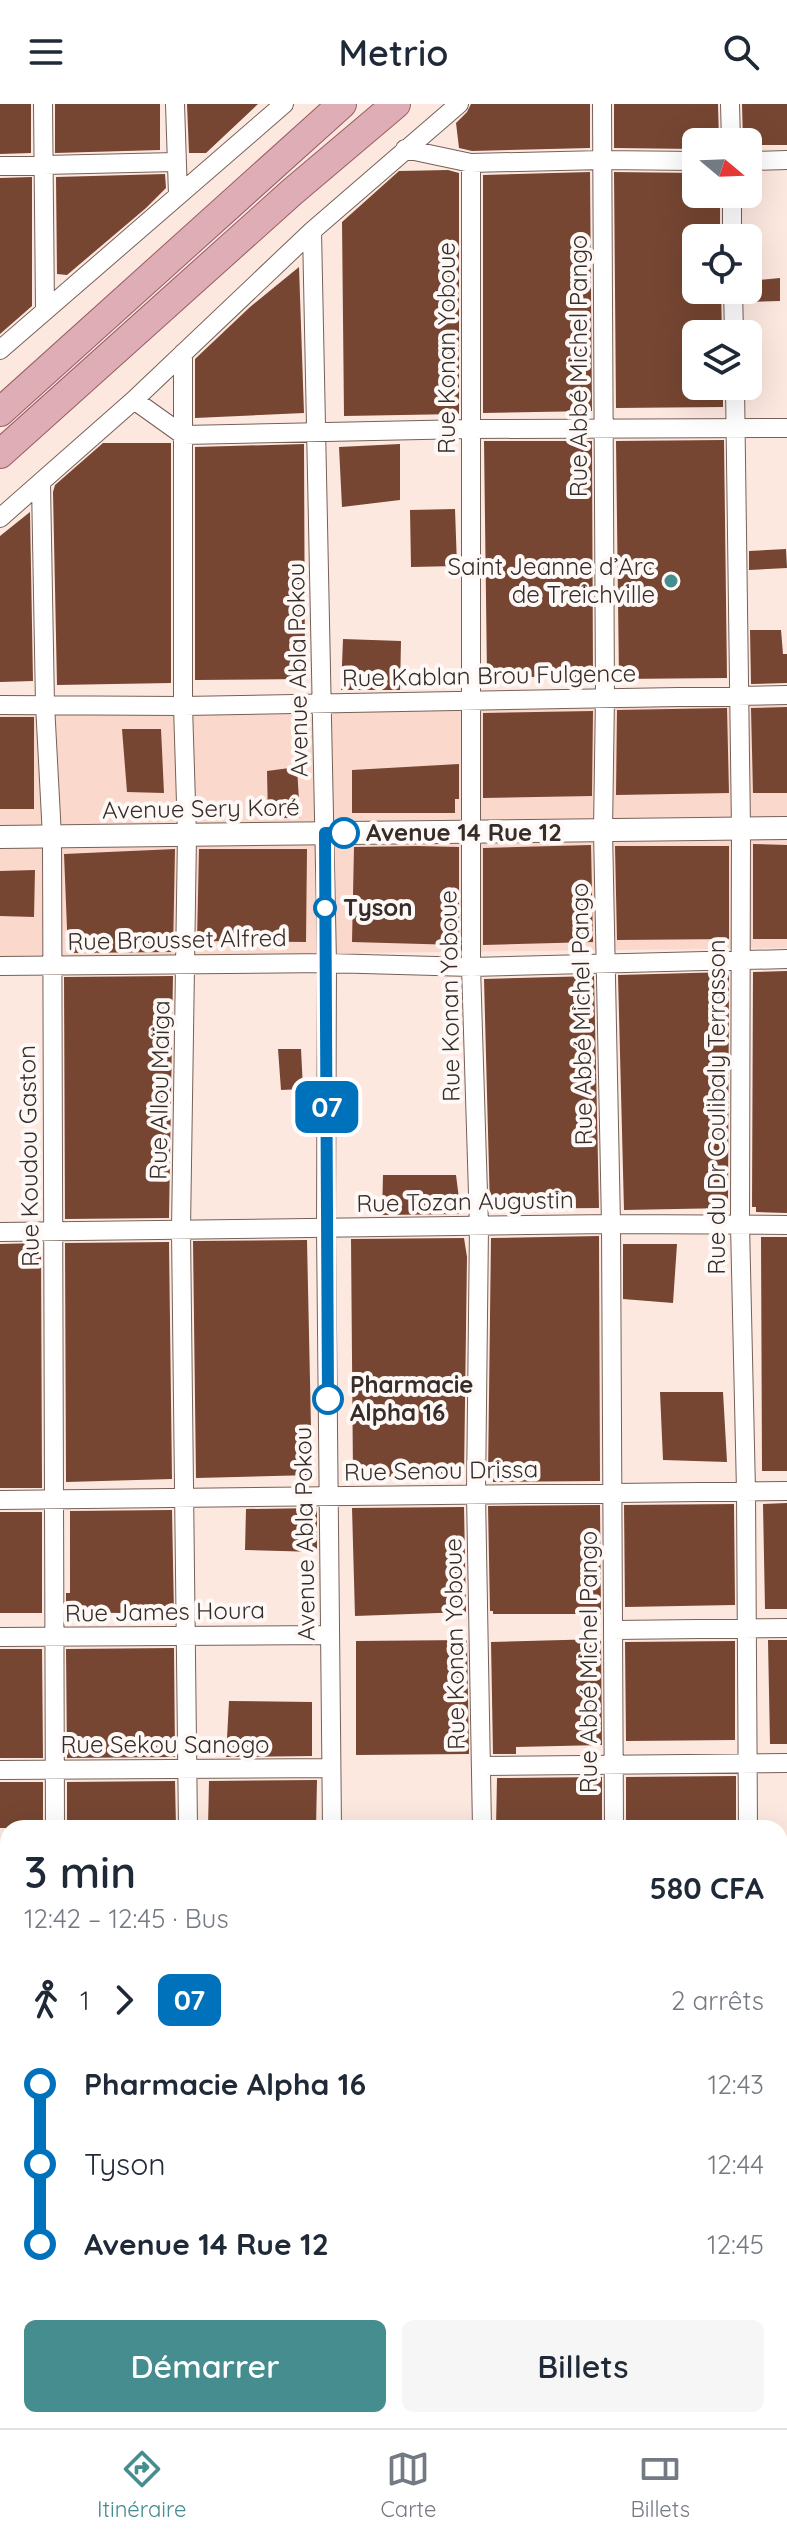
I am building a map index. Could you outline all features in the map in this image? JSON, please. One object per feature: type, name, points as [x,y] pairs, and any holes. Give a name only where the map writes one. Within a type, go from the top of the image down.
[{"type":"main road","points":[[0,412],[342,104]]},
{"type":"main road","points":[[0,454],[292,192],[396,104]]},
{"type":"street","points":[[43,104],[45,310]]},
{"type":"street","points":[[175,104],[178,195]]},
{"type":"street","points":[[0,350],[284,104]]},
{"type":"street","points":[[0,518],[134,400],[312,231],[405,149],[436,112],[459,104]]},
{"type":"street","name":"Rue Abbé Michel Pango","points":[[602,104],[603,831],[611,1224],[614,1820]]},
{"type":"street","points":[[730,104],[731,128]]},
{"type":"street","points":[[405,149],[471,163],[682,161]]},
{"type":"street","points":[[762,161],[787,160]]},
{"type":"street","points":[[0,166],[176,162]]},
{"type":"street","name":"Rue Konan Yoboue","points":[[471,163],[471,967],[479,1226],[476,1494],[482,1820]]},
{"type":"street","name":"Avenue Abla Pokou","points":[[312,231],[327,963],[326,1228],[332,1820]]},
{"type":"street","name":"Rue Allou Maïga","points":[[183,353],[183,706],[187,835],[181,1230],[188,1820]]},
{"type":"street","points":[[134,400],[183,435],[470,429],[787,428]]},
{"type":"street","name":"Rue du Dr Coulibaly Terrasson","points":[[735,400],[741,829],[740,1224],[746,1491],[748,1820]]},
{"type":"street","name":"Rue Koudou Gaston","points":[[41,484],[45,704],[52,837],[55,1820]]},
{"type":"street","name":"Rue Kablan Brou Fulgence","points":[[0,705],[183,706],[787,695]]},
{"type":"street","name":"Avenue Sery Koré","points":[[0,837],[787,828]]},
{"type":"street","name":"Rue Brousset Alfred","points":[[0,966],[327,963],[471,967],[787,959]]},
{"type":"street","name":"Rue Tozan Augustin","points":[[0,1232],[611,1224],[787,1225]]},
{"type":"street","name":"Rue Senou Drissa","points":[[0,1500],[787,1491]]},
{"type":"street","points":[[613,1630],[787,1628]]},
{"type":"street","name":"Rue James Houra","points":[[0,1637],[330,1635]]},
{"type":"street","points":[[481,1766],[787,1763]]},
{"type":"street","name":"Rue Sekou Sanogo","points":[[0,1770],[331,1768]]},
{"type":"shaded area","points":[[787,696],[787,948],[0,957],[0,704]]},
{"type":"building","points":[[0,104],[31,104],[31,153],[0,154]]},
{"type":"building","points":[[55,104],[160,104],[160,150],[55,153]]},
{"type":"building","points":[[187,104],[258,104],[206,153],[189,153]]},
{"type":"building","points":[[471,104],[590,104],[590,148],[472,151],[459,148],[456,123]]},
{"type":"building","points":[[614,104],[718,104],[719,128],[682,128],[682,149],[614,148]]},
{"type":"building","points":[[742,104],[787,104],[787,145],[762,145],[762,128],[743,128]]},
{"type":"building","points":[[448,170],[459,173],[459,414],[344,416],[342,222],[399,171]]},
{"type":"building","points":[[590,172],[592,411],[483,413],[483,175]]},
{"type":"building","points":[[614,172],[682,173],[682,208],[720,208],[720,224],[682,224],[682,304],[721,304],[722,320],[682,320],[682,400],[723,400],[723,407],[616,408]]},
{"type":"building","points":[[165,174],[166,188],[146,208],[67,275],[57,274],[56,177]]},
{"type":"building","points":[[32,177],[32,306],[0,334],[0,178]]},
{"type":"building","points":[[299,267],[304,413],[195,418],[195,359],[250,307]]},
{"type":"building","points":[[780,278],[780,301],[762,302],[762,280]]},
{"type":"building","points":[[724,440],[727,678],[619,679],[616,441]]},
{"type":"building","points":[[484,441],[592,441],[593,678],[487,676]]},
{"type":"building","points":[[103,443],[171,443],[171,683],[57,685],[53,492],[55,485]]},
{"type":"building","points":[[304,444],[305,679],[195,680],[195,447]]},
{"type":"building","points":[[400,444],[400,500],[342,507],[339,447]]},
{"type":"building","points":[[455,509],[457,566],[411,567],[410,510]]},
{"type":"building","points":[[30,512],[33,681],[0,682],[0,536]]},
{"type":"building","points":[[786,549],[787,568],[749,570],[749,551]]},
{"type":"building","points":[[750,630],[781,630],[783,654],[787,654],[787,683],[751,684]]},
{"type":"building","points":[[343,639],[401,641],[400,690],[341,690]]},
{"type":"building","points":[[787,707],[787,793],[753,793],[751,708]]},
{"type":"building","points":[[727,708],[729,793],[616,795],[617,710]]},
{"type":"building","points":[[593,711],[592,796],[483,798],[483,713]]},
{"type":"building","points":[[0,717],[34,717],[34,809],[0,809]]},
{"type":"building","points":[[122,729],[161,729],[164,793],[127,792]]},
{"type":"building","points":[[459,764],[459,799],[455,799],[455,813],[352,813],[352,770]]},
{"type":"building","points":[[297,767],[300,818],[268,818],[267,771]]},
{"type":"building","points":[[753,844],[787,845],[787,939],[753,939]]},
{"type":"building","points":[[591,845],[593,942],[483,945],[483,848]]},
{"type":"building","points":[[615,846],[729,846],[729,939],[617,940]]},
{"type":"building","points":[[354,847],[459,847],[459,945],[352,942]]},
{"type":"building","points":[[175,849],[173,952],[68,953],[64,854]]},
{"type":"building","points":[[199,849],[307,849],[306,942],[197,941]]},
{"type":"building","points":[[35,870],[34,917],[0,916],[0,871]]},
{"type":"building","points":[[787,971],[787,1213],[756,1212],[756,1207],[752,1207],[753,972]]},
{"type":"building","points":[[729,972],[728,1208],[624,1210],[618,975]]},
{"type":"building","points":[[173,976],[169,1218],[65,1219],[64,977]]},
{"type":"building","points":[[594,976],[599,1208],[490,1209],[484,979]]},
{"type":"building","points":[[278,1049],[301,1049],[303,1089],[281,1090]]},
{"type":"building","points":[[383,1175],[456,1175],[461,1214],[382,1215]]},
{"type":"building","points":[[599,1236],[600,1481],[493,1482],[493,1475],[488,1475],[491,1238]]},
{"type":"building","points":[[761,1237],[787,1237],[787,1471],[762,1471]]},
{"type":"building","points":[[464,1238],[467,1257],[464,1476],[353,1477],[351,1239]]},
{"type":"building","points":[[307,1240],[312,1475],[196,1478],[193,1241]]},
{"type":"building","points":[[169,1242],[172,1479],[66,1482],[65,1243]]},
{"type":"building","points":[[41,1243],[42,1488],[0,1488],[0,1244]]},
{"type":"building","points":[[623,1244],[677,1244],[673,1303],[623,1299]]},
{"type":"building","points":[[660,1392],[723,1392],[727,1462],[663,1460]]},
{"type":"building","points":[[787,1503],[787,1609],[765,1609],[763,1504]]},
{"type":"building","points":[[734,1504],[735,1605],[625,1607],[624,1505]]},
{"type":"building","points":[[600,1505],[601,1614],[493,1614],[490,1611],[488,1506]]},
{"type":"building","points":[[464,1507],[466,1612],[355,1616],[352,1508]]},
{"type":"building","points":[[317,1508],[317,1552],[245,1550],[246,1509]]},
{"type":"building","points":[[172,1510],[174,1614],[66,1612],[66,1593],[70,1593],[70,1511]]},
{"type":"building","points":[[0,1512],[42,1512],[42,1613],[0,1613]]},
{"type":"building","points":[[601,1639],[602,1745],[516,1747],[516,1754],[493,1754],[491,1642]]},
{"type":"building","points":[[467,1640],[469,1754],[356,1755],[356,1641]]},
{"type":"building","points":[[768,1640],[787,1640],[787,1744],[770,1744]]},
{"type":"building","points":[[735,1641],[735,1740],[626,1741],[625,1642]]},
{"type":"building","points":[[174,1648],[175,1757],[67,1758],[66,1649]]},
{"type":"building","points":[[0,1649],[42,1649],[43,1758],[0,1758]]},
{"type":"building","points":[[229,1701],[312,1702],[312,1756],[226,1757]]},
{"type":"building","points":[[736,1776],[736,1820],[626,1820],[626,1777]]},
{"type":"building","points":[[602,1777],[602,1820],[496,1820],[497,1778]]},
{"type":"building","points":[[317,1780],[316,1820],[208,1820],[209,1781]]},
{"type":"building","points":[[175,1781],[176,1820],[67,1820],[67,1782]]},
{"type":"building","points":[[0,1782],[43,1782],[43,1820],[0,1820]]},
{"type":"bus line","name":"07","points":[[328,1399],[324,860],[325,833],[344,833]]},
{"type":"place","name":"Saint Jeanne d’Arc de Treichville","points":[[671,581]]},
{"type":"place","name":"Avenue 14 Rue 12","points":[[344,833]]},
{"type":"place","name":"Tyson","points":[[325,908]]},
{"type":"place","name":"Pharmacie Alpha 16","points":[[328,1399]]}]
